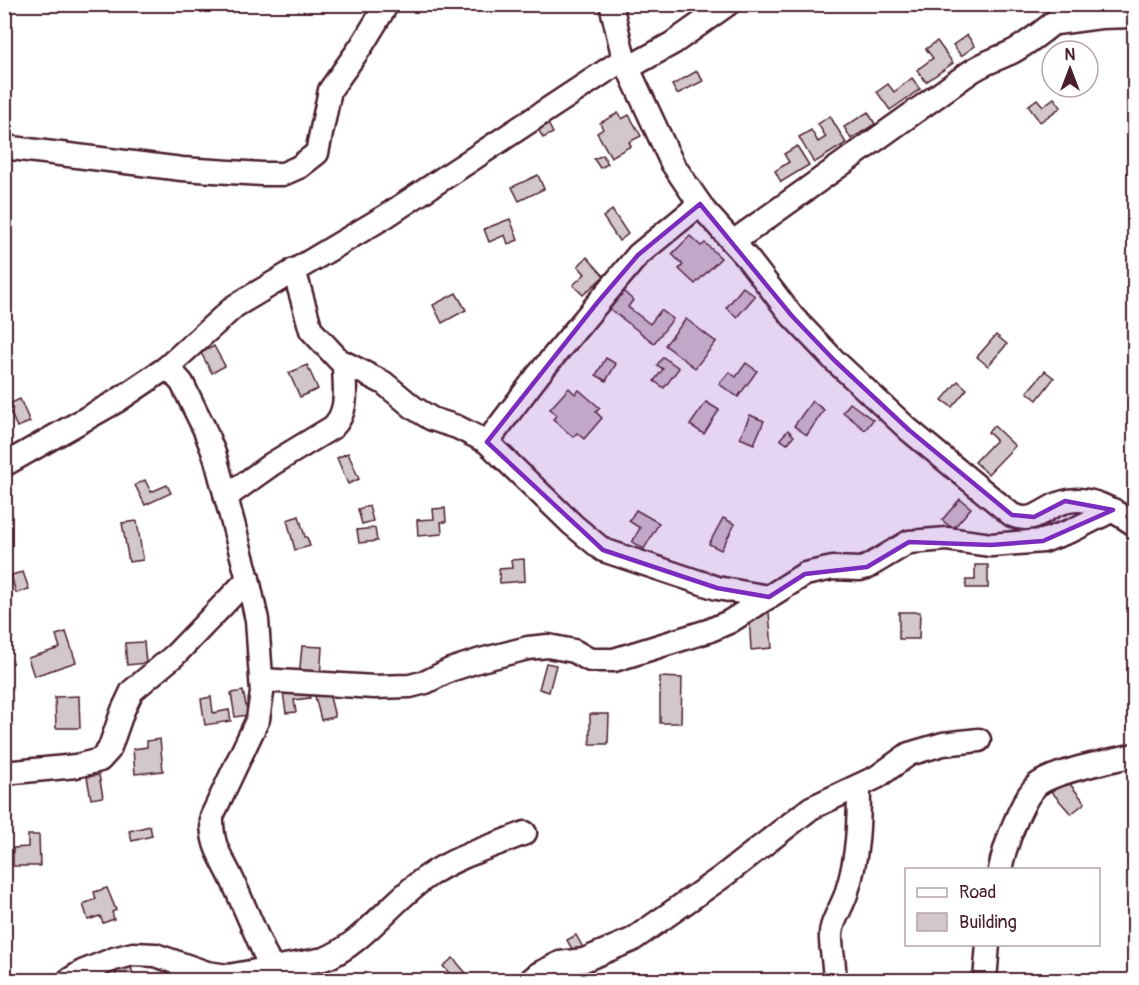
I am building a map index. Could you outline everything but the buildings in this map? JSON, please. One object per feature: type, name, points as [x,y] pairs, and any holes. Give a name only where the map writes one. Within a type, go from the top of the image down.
[{"type":"street","points":[[4,147],[182,169],[283,174],[299,167],[317,153],[330,90],[362,45],[387,4]]},
{"type":"street","points":[[611,4],[626,63],[672,163],[700,204],[792,316],[834,360],[909,430],[1012,515],[1022,519],[1034,517],[1065,501],[1086,501],[1113,510],[1134,524]]},
{"type":"street","points":[[4,465],[117,400],[166,368],[235,306],[386,216],[626,63],[673,43],[728,4]]},
{"type":"street","points":[[733,242],[983,63],[1022,46],[1077,4]]},
{"type":"street","points":[[1052,24],[1100,17],[1134,16]]},
{"type":"street","points":[[487,442],[538,375],[638,255],[700,204]]},
{"type":"street","points":[[294,270],[311,330],[344,363],[384,383],[414,408],[432,419],[457,427],[487,442],[573,525],[603,550],[717,588],[770,597]]},
{"type":"street","points":[[226,496],[272,464],[333,427],[341,419],[345,407],[344,363]]},
{"type":"street","points":[[166,368],[182,383],[215,456],[257,621],[262,680],[258,719],[212,816],[212,827],[217,853],[230,874],[271,968]]},
{"type":"street","points":[[262,680],[374,687],[410,686],[481,660],[520,649],[548,646],[574,651],[590,660],[614,660],[708,631],[729,622],[805,574],[833,568],[867,567],[909,542],[947,539],[991,545],[1043,541],[1073,530],[1113,510]]},
{"type":"street","points":[[4,773],[76,766],[100,760],[109,750],[132,691],[176,655],[248,579]]},
{"type":"street","points":[[531,981],[538,974],[560,963],[584,960],[632,940],[722,877],[810,808],[877,777],[909,754],[921,749],[979,740]]},
{"type":"street","points":[[1001,868],[1015,822],[1037,785],[1052,777],[1134,755]]},
{"type":"street","points":[[834,981],[831,935],[852,874],[858,833],[859,786]]},
{"type":"street","points":[[69,981],[82,972],[133,954],[154,955],[217,975],[228,976],[297,966],[337,954],[428,875],[525,833]]},
{"type":"street","points":[[985,981],[988,946]]},
{"type":"highlighted area","points":[[700,204],[792,316],[834,360],[909,430],[1012,515],[1034,517],[1065,501],[1113,510],[1043,541],[991,545],[909,542],[867,567],[805,574],[769,597],[717,588],[603,550],[487,442],[638,255]]}]
